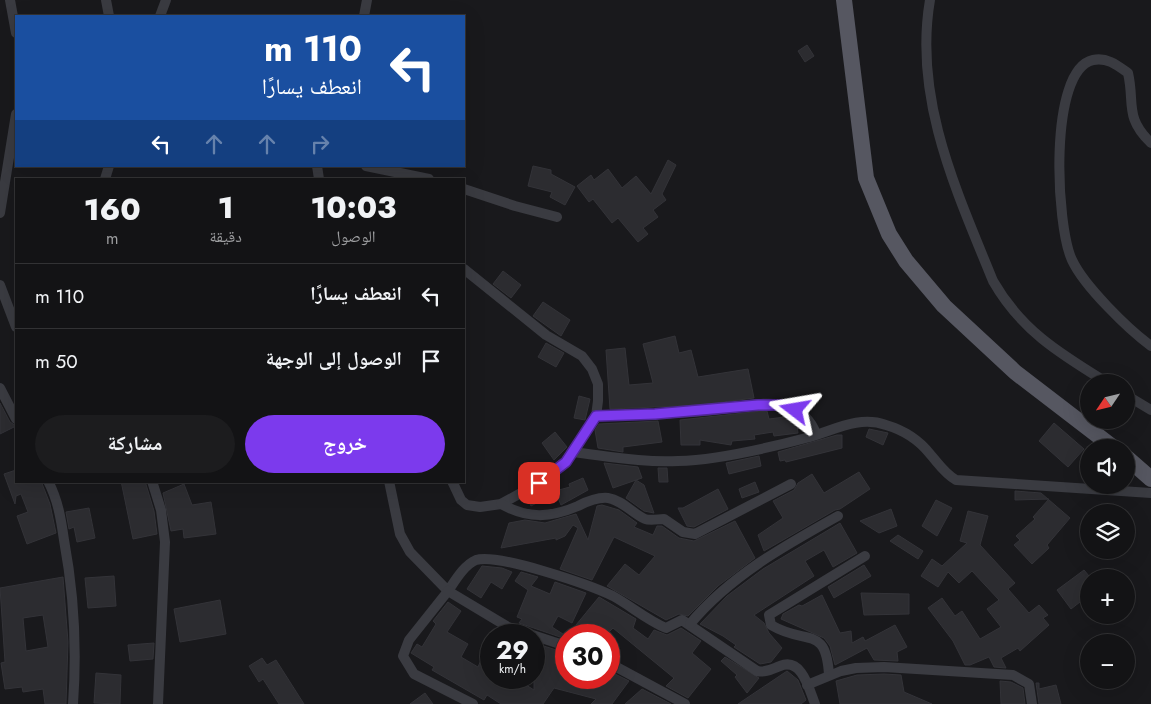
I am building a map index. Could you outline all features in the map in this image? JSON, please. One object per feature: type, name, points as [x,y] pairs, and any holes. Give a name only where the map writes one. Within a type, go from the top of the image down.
[{"type":"main road","points":[[844,0],[866,178],[889,234],[906,261],[944,306],[1015,372],[1102,439]]},
{"type":"main road","points":[[1135,465],[1151,479]]},
{"type":"street","points":[[10,0],[15,28]]},
{"type":"street","points":[[106,0],[109,15]]},
{"type":"street","points":[[160,15],[166,0]]},
{"type":"street","points":[[364,15],[367,0]]},
{"type":"street","points":[[930,0],[927,18],[928,58],[932,108],[938,138],[993,281],[1004,300],[1028,329],[1094,374]]},
{"type":"street","points":[[1151,143],[1134,122],[1130,108],[1128,73],[1106,60],[1093,60],[1081,66],[1072,79],[1058,153],[1060,205],[1064,238],[1072,260],[1086,280],[1113,313],[1151,346]]},
{"type":"street","points":[[0,213],[15,120]]},
{"type":"street","points":[[6,175],[15,166]]},
{"type":"street","points":[[369,167],[378,178]]},
{"type":"street","points":[[369,167],[424,178]]},
{"type":"street","points":[[465,188],[515,206],[558,217]]},
{"type":"street","points":[[453,483],[461,500],[467,505],[480,507],[501,504],[539,483],[566,462],[596,416],[598,384],[592,369],[582,356],[546,334],[465,270]]},
{"type":"street","points":[[0,285],[15,324]]},
{"type":"street","points":[[0,388],[15,417]]},
{"type":"street","points":[[1135,400],[1151,410]]},
{"type":"street","points":[[596,416],[655,414],[758,405],[785,405],[806,416],[814,427],[816,434]]},
{"type":"street","points":[[572,452],[678,462],[728,455],[816,434],[848,423],[871,421],[887,425],[910,435],[930,453],[946,474],[956,480],[1151,493]]},
{"type":"street","points":[[49,483],[57,499]]},
{"type":"street","points":[[54,483],[72,583],[74,678],[72,704]]},
{"type":"street","points":[[153,483],[161,510],[165,542],[158,704]]},
{"type":"street","points":[[390,483],[400,534],[410,552],[448,591],[508,627],[555,642]]},
{"type":"street","points":[[501,504],[515,512],[530,516],[545,516],[564,512],[587,502],[608,498],[646,520],[664,518],[683,532],[695,534],[791,484]]},
{"type":"street","points":[[690,624],[710,601],[727,586],[803,535],[838,516]]},
{"type":"street","points":[[829,675],[828,655],[823,645],[817,640],[784,632],[771,625],[769,616],[864,556]]},
{"type":"street","points":[[473,704],[414,674],[403,656],[409,640],[469,564],[484,559],[499,560],[560,576],[613,596],[666,628],[682,620],[757,671],[762,672],[782,664],[792,665],[799,669],[815,704]]},
{"type":"street","points":[[807,685],[829,675],[856,668],[884,667],[1013,675],[1028,684],[1032,704]]},
{"type":"street","points":[[620,669],[685,704]]},
{"type":"building","points":[[807,45],[814,56],[805,62],[798,51]]},
{"type":"building","points":[[668,160],[676,165],[662,194],[666,200],[653,210],[658,217],[643,228],[648,234],[638,242],[618,218],[612,223],[593,199],[589,202],[577,186],[591,175],[594,180],[608,169],[622,188],[636,176],[651,194]]},
{"type":"building","points":[[533,166],[551,170],[551,174],[575,187],[565,205],[550,197],[552,192],[528,186]]},
{"type":"building","points":[[503,271],[521,285],[511,298],[493,284]]},
{"type":"building","points":[[543,302],[570,320],[561,336],[533,316]]},
{"type":"building","points":[[675,336],[679,353],[691,350],[698,377],[748,369],[754,398],[699,405],[610,409],[606,350],[625,348],[629,385],[653,383],[643,344]]},
{"type":"building","points":[[546,343],[564,353],[556,367],[538,357]]},
{"type":"building","points":[[579,396],[590,399],[585,420],[574,418]]},
{"type":"building","points":[[0,403],[10,422],[15,426],[0,434]]},
{"type":"building","points":[[767,411],[769,419],[793,416],[796,418],[798,433],[774,436],[773,432],[754,435],[755,439],[732,441],[731,445],[700,440],[700,445],[681,445],[680,420]]},
{"type":"building","points":[[658,421],[662,442],[623,447],[623,452],[598,448],[595,430],[599,424]]},
{"type":"building","points":[[1054,423],[1080,446],[1080,454],[1068,467],[1039,441]]},
{"type":"building","points":[[869,429],[888,433],[883,445],[866,437]]},
{"type":"building","points":[[555,432],[567,447],[554,460],[542,443]]},
{"type":"building","points":[[842,435],[842,448],[786,462],[785,460],[780,461],[778,452]]},
{"type":"building","points":[[759,456],[761,466],[729,474],[726,463]]},
{"type":"building","points":[[604,463],[638,467],[642,478],[613,488]]},
{"type":"building","points":[[658,468],[667,468],[668,482],[659,482]]},
{"type":"building","points":[[15,470],[15,483],[42,483],[50,504],[56,533],[27,544],[17,516],[28,512],[21,494],[16,496],[15,504],[4,474]]},
{"type":"building","points":[[859,472],[870,489],[840,509],[835,510],[764,551],[758,535],[783,518],[773,501],[794,490],[798,483],[812,474],[824,493]]},
{"type":"building","points":[[583,478],[588,490],[561,505],[555,491],[570,487],[569,484]]},
{"type":"building","points":[[636,480],[644,485],[654,513],[644,511],[626,498]]},
{"type":"building","points":[[755,482],[759,492],[742,498],[739,489]]},
{"type":"building","points":[[121,483],[146,483],[154,511],[157,534],[133,539]]},
{"type":"building","points":[[184,484],[192,505],[211,502],[216,534],[184,538],[183,529],[171,531],[163,493]]},
{"type":"building","points":[[718,489],[728,509],[694,527],[687,526],[678,508],[683,508]]},
{"type":"building","points":[[540,490],[544,499],[531,506],[527,498]]},
{"type":"building","points":[[1015,491],[1041,493],[1048,499],[1015,500]]},
{"type":"building","points":[[936,500],[952,508],[937,536],[922,526]]},
{"type":"building","points":[[1049,500],[1070,518],[1047,545],[1049,548],[1032,564],[1014,545],[1020,540],[1016,536],[1035,519],[1033,517]]},
{"type":"building","points":[[602,505],[619,510],[637,523],[634,527],[653,535],[657,526],[662,526],[679,538],[694,541],[735,521],[755,558],[718,586],[688,616],[679,614],[666,620],[607,586],[625,564],[639,575],[655,556],[614,537],[592,580],[560,569],[578,528],[573,525],[565,536],[556,540],[556,538],[501,548],[509,523],[525,520],[545,523],[576,514],[588,540],[597,506]]},
{"type":"building","points":[[89,508],[95,538],[77,542],[74,527],[69,529],[66,512]]},
{"type":"building","points":[[891,509],[897,526],[879,533],[860,521]]},
{"type":"building","points":[[968,511],[988,516],[980,545],[1015,583],[1008,589],[1029,613],[1039,605],[1048,615],[1043,618],[1049,625],[1020,651],[1018,648],[1001,658],[1006,668],[994,667],[989,657],[970,665],[965,665],[953,641],[928,608],[942,598],[955,616],[962,611],[980,639],[1001,627],[987,609],[999,600],[972,571],[959,583],[948,572],[938,587],[921,576],[932,559],[942,566],[967,543],[960,541]]},
{"type":"building","points":[[840,523],[857,553],[833,567],[824,550],[805,561],[814,576],[754,615],[764,623],[769,633],[782,648],[771,662],[760,664],[734,647],[736,645],[723,636],[700,624],[727,596],[763,569]]},
{"type":"building","points":[[898,535],[923,551],[918,559],[890,541]]},
{"type":"building","points":[[864,565],[871,576],[834,598],[828,587]]},
{"type":"building","points":[[482,566],[502,568],[512,572],[502,589],[491,582],[481,598],[467,589]]},
{"type":"building","points":[[521,572],[538,577],[531,586],[550,594],[555,582],[586,593],[572,623],[558,616],[552,627],[555,629],[555,635],[545,632],[545,624],[519,623],[522,619],[517,617],[528,590],[515,581]]},
{"type":"building","points":[[1080,573],[1080,602],[1071,609],[1057,590]]},
{"type":"building","points":[[114,576],[116,606],[88,608],[85,578]]},
{"type":"building","points":[[63,577],[68,642],[66,704],[45,704],[43,689],[23,692],[22,687],[5,689],[1,663],[5,662],[0,588]],"holes":[[[43,615],[48,647],[26,651],[23,618]]]},
{"type":"building","points":[[861,593],[909,594],[909,614],[864,615]]},
{"type":"building","points":[[822,595],[840,633],[851,631],[852,643],[863,637],[865,641],[895,625],[907,647],[897,652],[898,661],[874,660],[867,648],[835,665],[830,646],[824,638],[781,619],[783,614]]},
{"type":"building","points":[[599,597],[636,619],[633,628],[648,639],[654,630],[667,635],[681,628],[701,641],[692,653],[711,669],[688,698],[666,686],[674,678],[620,634],[620,624],[577,624]]},
{"type":"building","points":[[220,600],[226,634],[180,642],[174,609]]},
{"type":"building","points":[[448,602],[461,611],[447,632],[468,644],[461,657],[478,667],[480,662],[480,689],[545,689],[545,646],[555,650],[555,688],[543,704],[501,704],[487,695],[484,700],[432,670],[434,667],[411,653],[417,644],[422,647],[436,624],[433,621]]},
{"type":"building","points":[[154,643],[153,659],[130,661],[128,645]]},
{"type":"building","points":[[725,657],[759,678],[747,693],[735,677],[737,675],[721,661]]},
{"type":"building","points":[[262,658],[267,665],[276,660],[304,704],[279,704],[263,679],[259,682],[249,666]]},
{"type":"building","points":[[787,671],[798,680],[806,700],[801,704],[738,704]]},
{"type":"building","points":[[96,673],[121,675],[120,704],[94,703]]},
{"type":"building","points":[[857,675],[901,675],[904,692],[932,704],[840,704],[836,681]]},
{"type":"building","points":[[620,676],[629,681],[612,704],[591,704],[596,699],[558,689],[620,689]]},
{"type":"building","points":[[1000,681],[1011,682],[1023,688],[1025,704],[1001,704]]},
{"type":"building","points":[[1036,683],[1039,683],[1039,689],[1056,685],[1061,704],[1039,704]]},
{"type":"building","points":[[642,689],[671,704],[625,704]]},
{"type":"building","points":[[425,693],[433,704],[410,704]]},
{"type":"route","points":[[539,483],[566,462],[596,416],[714,410],[758,405],[785,405],[795,410]]}]
